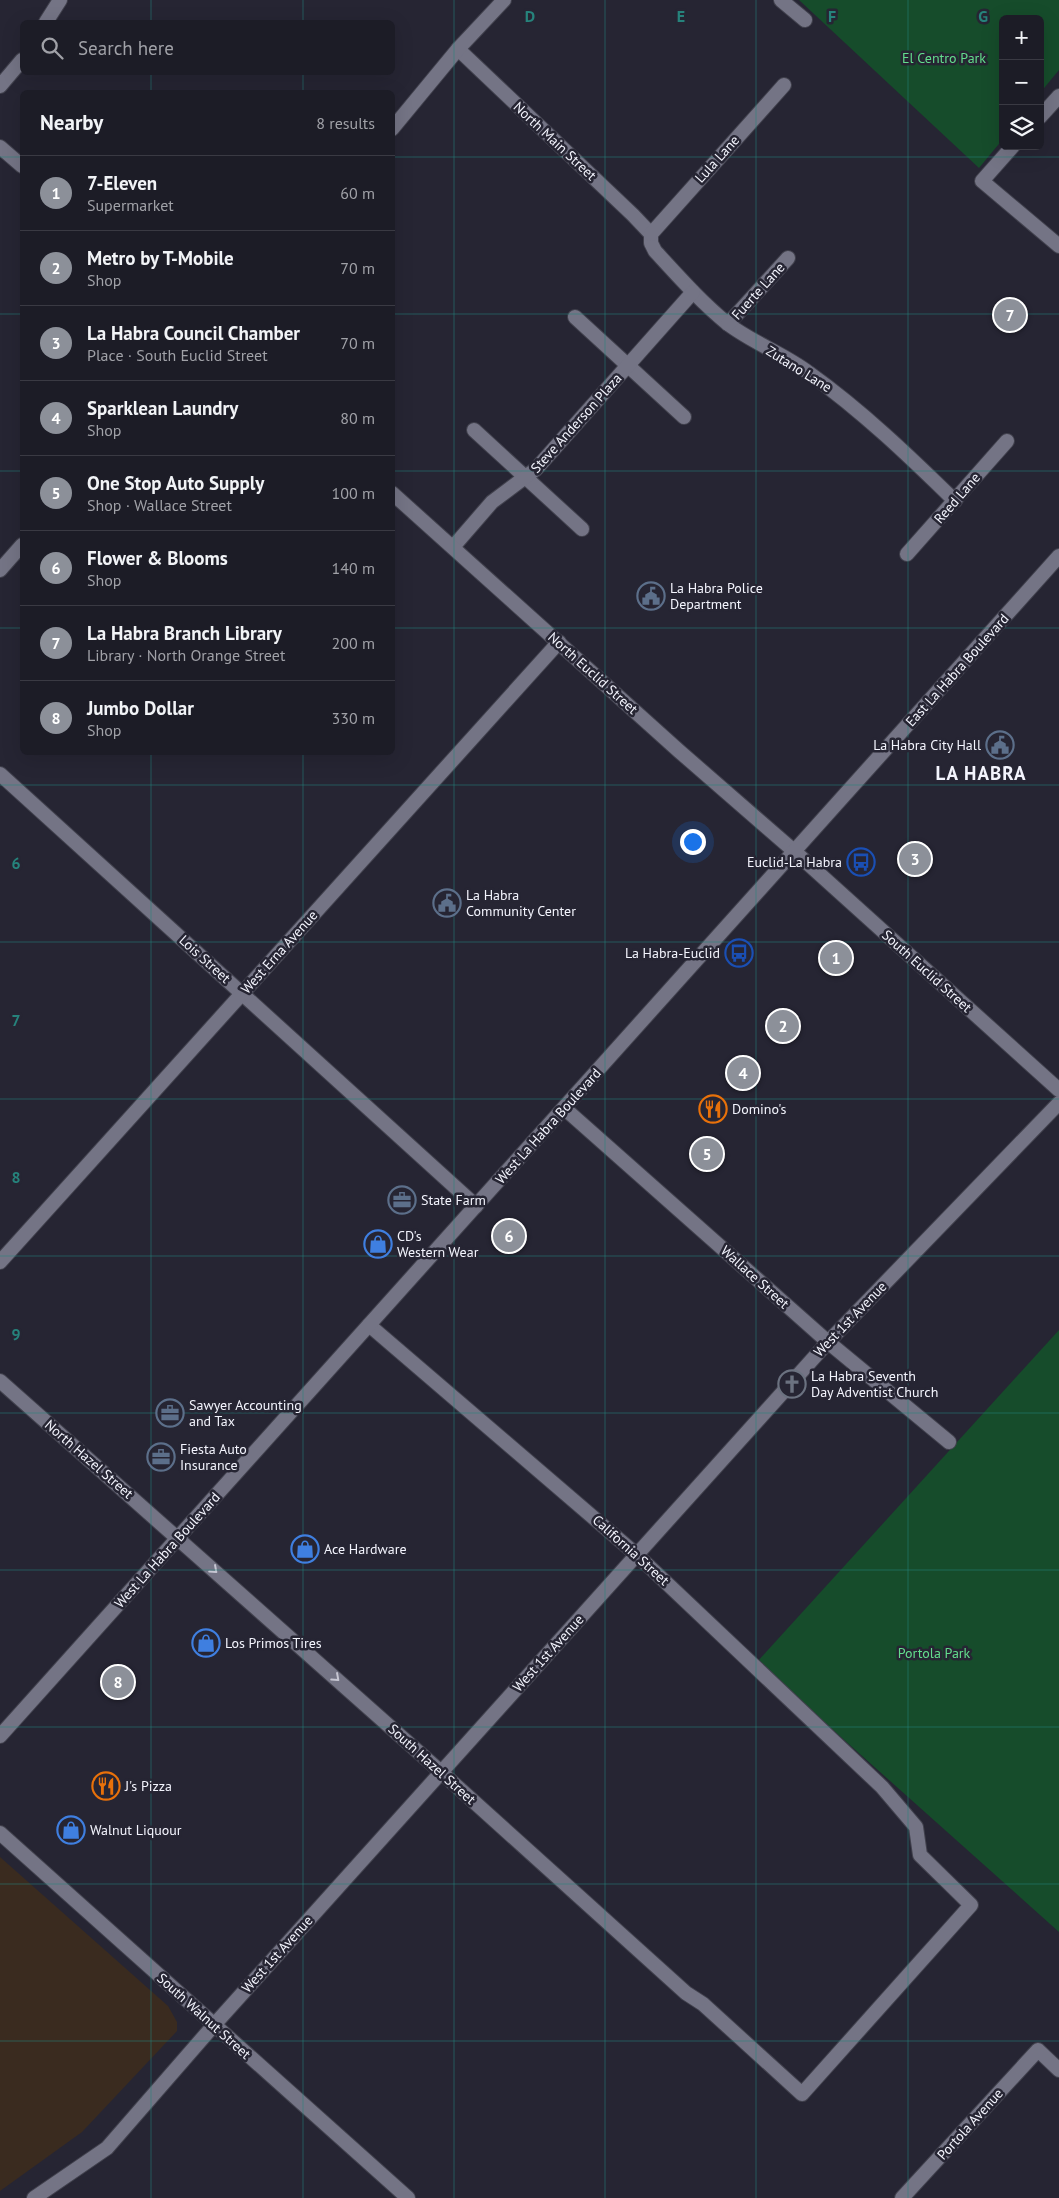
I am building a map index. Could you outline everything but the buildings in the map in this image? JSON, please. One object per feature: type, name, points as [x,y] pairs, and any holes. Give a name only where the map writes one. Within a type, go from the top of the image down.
[{"type":"street","points":[[47,20],[60,0]]},
{"type":"street","points":[[395,125],[458,49],[504,0]]},
{"type":"street","points":[[781,0],[805,20]]},
{"type":"street","name":"North Main Street","points":[[458,49],[651,234]]},
{"type":"street","points":[[0,86],[20,62]]},
{"type":"street","name":"Lula Lane","points":[[651,234],[784,85]]},
{"type":"street","points":[[1044,113],[1059,96]]},
{"type":"street","points":[[0,147],[20,164]]},
{"type":"street","points":[[1009,150],[982,180],[1059,246]]},
{"type":"street","name":"Zutano Lane","points":[[651,234],[651,243],[655,251],[693,292],[728,324],[755,342],[807,371],[840,396],[955,501]]},
{"type":"street","name":"Fuerte Lane","points":[[728,324],[788,258]]},
{"type":"street","name":"Steve Anderson Plaza","points":[[453,547],[492,502],[512,485],[536,469],[693,292]]},
{"type":"street","points":[[575,317],[684,417]]},
{"type":"street","points":[[474,430],[582,529]]},
{"type":"street","name":"Reed Lane","points":[[907,554],[1007,441]]},
{"type":"street","name":"North Euclid Street","points":[[395,496],[794,851]]},
{"type":"street","points":[[0,570],[20,547]]},
{"type":"street","name":"East La Habra Boulevard","points":[[794,851],[1059,556]]},
{"type":"street","name":"West Erna Avenue","points":[[0,1262],[559,642]]},
{"type":"street","name":"Lois Street","points":[[0,774],[476,1206]]},
{"type":"street","name":"South Euclid Street","points":[[794,851],[1059,1090]]},
{"type":"street","name":"West La Habra Boulevard","points":[[0,1736],[794,851]]},
{"type":"street","name":"West 1st Avenue","points":[[34,2198],[107,2148],[214,2025],[828,1342],[1059,1103]]},
{"type":"street","name":"Wallace Street","points":[[564,1108],[828,1342],[948,1442]]},
{"type":"street","name":"California Street","points":[[369,1325],[637,1554],[882,1787],[916,1827],[920,1856],[971,1904],[802,2094],[703,2004],[686,1993]]},
{"type":"street","name":"North Hazel Street","points":[[0,1381],[178,1538]]},
{"type":"street","name":"South Hazel Street","points":[[178,1538],[686,1993]]},
{"type":"street","name":"South Walnut Street","points":[[0,1832],[408,2198]]},
{"type":"street","name":"Portola Avenue","points":[[902,2198],[1038,2050],[1059,2070]]},
{"type":"shaded area","points":[[0,1857],[168,2006],[177,2022],[177,2031],[82,2132],[0,2191]]},
{"type":"green space","name":"El Centro Park","points":[[799,0],[1059,0],[1059,70],[1044,88],[1044,15],[999,15],[999,144],[979,168]]},
{"type":"green space","name":"Portola Park","points":[[1059,1330],[1059,1932],[757,1662]]},
{"type":"place","name":"La Habra Branch Library","points":[[1010,315]]},
{"type":"place","name":"La Habra Police Department","points":[[651,596]]},
{"type":"place","name":"La Habra City Hall","points":[[1000,745]]},
{"type":"place","name":"La Habra Council Chamber","points":[[915,859]]},
{"type":"place","name":"Euclid-La Habra","points":[[861,862]]},
{"type":"place","name":"La Habra Community Center","points":[[447,903]]},
{"type":"place","name":"La Habra-Euclid","points":[[739,953]]},
{"type":"place","name":"7-Eleven","points":[[836,958]]},
{"type":"place","name":"Metro by T-Mobile","points":[[783,1026]]},
{"type":"place","name":"Sparklean Laundry","points":[[743,1073]]},
{"type":"place","name":"Domino's","points":[[713,1109]]},
{"type":"place","name":"One Stop Auto Supply","points":[[707,1154]]},
{"type":"place","name":"State Farm","points":[[402,1200]]},
{"type":"place","name":"Flower & Blooms","points":[[509,1236]]},
{"type":"place","name":"CD's Western Wear","points":[[378,1244]]},
{"type":"place","name":"La Habra Seventh Day Adventist Church","points":[[792,1384]]},
{"type":"place","name":"Sawyer Accounting and Tax","points":[[170,1413]]},
{"type":"place","name":"Fiesta Auto Insurance","points":[[161,1457]]},
{"type":"place","name":"Ace Hardware","points":[[305,1549]]},
{"type":"place","name":"Los Primos Tires","points":[[206,1643]]},
{"type":"place","name":"Jumbo Dollar","points":[[118,1682]]},
{"type":"place","name":"J's Pizza","points":[[106,1786]]},
{"type":"place","name":"Walnut Liquour","points":[[71,1830]]},
{"type":"district","name":"LA HABRA","points":[[981,773]]}]
